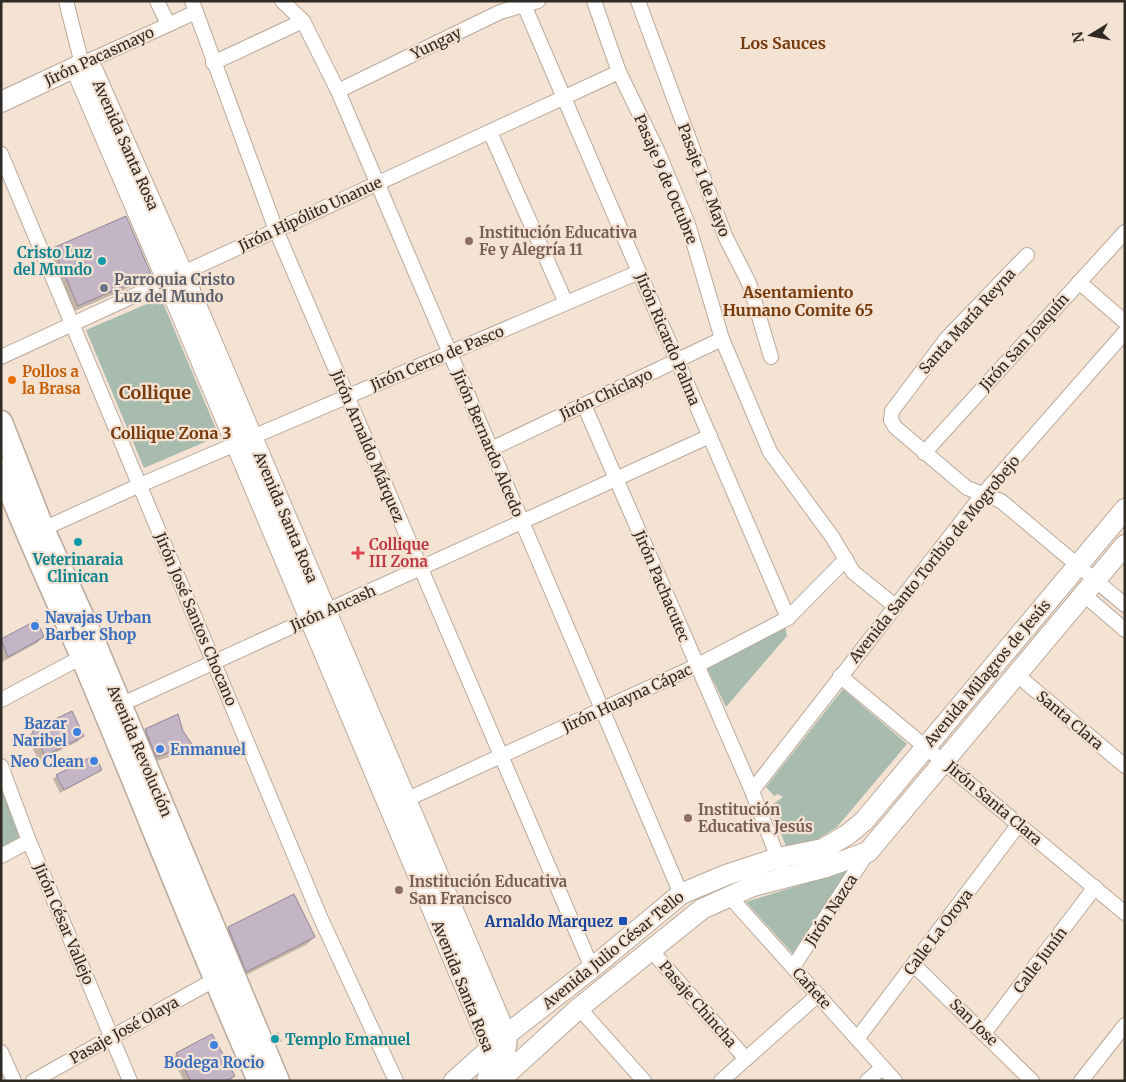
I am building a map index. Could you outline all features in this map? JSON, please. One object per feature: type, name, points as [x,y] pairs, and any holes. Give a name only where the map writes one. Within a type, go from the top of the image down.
[{"type":"main road","name":"Avenida Revolución","points":[[1,422],[42,529],[120,705],[278,1081]]},
{"type":"main road","name":"Avenida Revolución","points":[[1,469],[27,536],[82,657],[214,980],[259,1081]]},
{"type":"street","points":[[66,1],[82,64]]},
{"type":"street","points":[[157,1],[168,24]]},
{"type":"street","name":"Jirón Bernardo Alcedo","points":[[282,1],[303,21],[338,92],[681,894]]},
{"type":"street","name":"Yungay","points":[[338,92],[500,12],[538,1]]},
{"type":"street","name":"Pasaje 9 de Octubre","points":[[594,1],[619,72],[657,150],[688,224],[722,340],[770,452],[833,538],[853,572],[895,606]]},
{"type":"street","name":"Pasaje 1 de Mayo","points":[[638,1],[725,236],[749,283],[770,357]]},
{"type":"street","name":"Jirón Ricardo Palma","points":[[524,5],[788,618]]},
{"type":"street","name":"Jirón Pacasmayo","points":[[1,102],[168,24],[194,6]]},
{"type":"street","name":"Jirón Arnaldo Márquez","points":[[194,6],[213,63],[276,230],[592,968]]},
{"type":"street","points":[[213,63],[303,21]]},
{"type":"street","name":"Avenida Santa Rosa","points":[[82,64],[80,78],[175,276],[397,803],[491,1048],[499,1080]]},
{"type":"street","name":"Jirón Hipólito Unanue","points":[[1,357],[619,72]]},
{"type":"street","points":[[490,132],[566,303]]},
{"type":"street","name":"Jirón José Santos Chocano","points":[[1,154],[321,919],[396,1081]]},
{"type":"street","name":"Jirón San Joaquín","points":[[924,453],[1125,232]]},
{"type":"street","name":"Santa María Reyna","points":[[1027,256],[947,338],[892,412],[891,420],[895,427],[924,453],[967,488],[1001,501],[1077,564],[1089,587]]},
{"type":"street","name":"Jirón Cerro de Pasco","points":[[42,529],[244,440],[639,272]]},
{"type":"street","points":[[1079,282],[1125,322]]},
{"type":"street","name":"Avenida Santo Toribio de Mogrobejo","points":[[752,791],[983,494],[1125,332]]},
{"type":"street","name":"Jirón Chiclayo","points":[[491,448],[722,340]]},
{"type":"street","name":"Jirón Pachacutec","points":[[584,404],[696,666],[752,791],[785,877]]},
{"type":"street","name":"Jirón Ancash","points":[[120,705],[710,436]]},
{"type":"street","name":"Avenida Milagros de Jesús","points":[[847,835],[864,821],[1077,564],[1125,509]]},
{"type":"street","name":"Avenida Milagros de Jesús","points":[[848,860],[868,852],[1125,545]]},
{"type":"street","name":"Jirón Huayna Cápac","points":[[397,803],[696,666],[788,618],[846,559]]},
{"type":"street","points":[[1089,587],[1125,605]]},
{"type":"street","points":[[1089,587],[1125,630]]},
{"type":"street","points":[[1,700],[82,657]]},
{"type":"street","name":"Santa Clara","points":[[1016,674],[1125,766]]},
{"type":"street","name":"Jirón Santa Clara","points":[[840,676],[1125,913]]},
{"type":"street","name":"Jirón César Vallejo","points":[[1,766],[29,841],[130,1081]]},
{"type":"street","name":"Avenida Santa Rosa","points":[[397,803],[506,1035],[509,1044],[499,1080]]},
{"type":"street","name":"Calle La Oroya","points":[[857,1039],[1019,824]]},
{"type":"street","name":"Avenida Julio César Tello","points":[[454,1081],[506,1035],[592,968],[681,894],[726,875],[778,858],[823,849],[847,835]]},
{"type":"street","points":[[1,856],[29,841]]},
{"type":"street","name":"Jirón Nazca","points":[[793,968],[868,852]]},
{"type":"street","name":"Avenida Julio César Tello","points":[[499,1080],[578,1008],[702,909],[729,896],[785,877],[848,860]]},
{"type":"street","name":"Calle Junín","points":[[985,1032],[1095,887]]},
{"type":"street","name":"Cañete","points":[[729,896],[895,1081]]},
{"type":"street","name":"Pasaje Chincha","points":[[650,949],[746,1059]]},
{"type":"street","name":"San Jose","points":[[914,965],[985,1032],[1032,1081]]},
{"type":"street","name":"Pasaje José Olaya","points":[[33,1081],[214,980]]},
{"type":"street","points":[[721,1081],[818,995]]},
{"type":"street","points":[[578,1008],[644,1081]]},
{"type":"street","points":[[1080,1081],[1125,1025]]},
{"type":"street","points":[[1,1052],[14,1081]]},
{"type":"street","points":[[867,1081],[883,1067]]},
{"type":"green space","points":[[161,298],[219,436],[144,468],[86,330]]},
{"type":"green space","points":[[785,625],[787,636],[726,707],[707,668]]},
{"type":"green space","points":[[843,689],[907,744],[837,827],[816,840],[786,846],[770,806],[783,797],[778,794],[774,796],[766,787]]},
{"type":"green space","points":[[1,786],[21,839],[1,850]]},
{"type":"green space","points":[[851,869],[794,955],[746,902]]},
{"type":"building","name":"Cristo Luz del Mundo","points":[[126,216],[151,274],[78,306],[53,248]]},
{"type":"building","points":[[37,620],[44,637],[8,657],[1,639]]},
{"type":"building","points":[[72,711],[84,736],[45,756],[32,730]]},
{"type":"building","points":[[178,714],[183,731],[192,744],[156,757],[145,729]]},
{"type":"building","points":[[95,755],[102,770],[64,790],[56,775]]},
{"type":"building","points":[[294,894],[315,937],[246,972],[228,927]]},
{"type":"building","points":[[212,1034],[235,1076],[226,1081],[191,1081],[176,1053]]},
{"type":"place","name":"Institución Educativa Fe y Alegría 11","points":[[469,241]]},
{"type":"place","name":"Cristo Luz del Mundo","points":[[102,261]]},
{"type":"place","name":"Parroquia Cristo Luz del Mundo","points":[[104,288]]},
{"type":"place","name":"Pollos a la Brasa","points":[[12,380]]},
{"type":"place","name":"Veterinaraia Clinican","points":[[78,542]]},
{"type":"place","name":"Collique III Zona","points":[[358,553]]},
{"type":"place","name":"Navajas Urban Barber Shop","points":[[35,626]]},
{"type":"place","name":"Bazar Naribel","points":[[77,732]]},
{"type":"place","name":"Enmanuel","points":[[160,749]]},
{"type":"place","name":"Neo Clean","points":[[94,761]]},
{"type":"place","name":"Institución Educativa Jesús","points":[[688,818]]},
{"type":"place","name":"Institución Educativa San Francisco","points":[[399,890]]},
{"type":"place","name":"Arnaldo Marquez","points":[[623,921]]},
{"type":"place","name":"Templo Emanuel","points":[[275,1039]]},
{"type":"place","name":"Bodega Rocio","points":[[214,1045]]},
{"type":"district","name":"Los Sauces","points":[[783,43]]},
{"type":"district","name":"Asentamiento Humano Comite 65","points":[[798,301]]},
{"type":"district","name":"Collique","points":[[155,392]]},
{"type":"district","name":"Collique Zona 3","points":[[171,433]]}]
